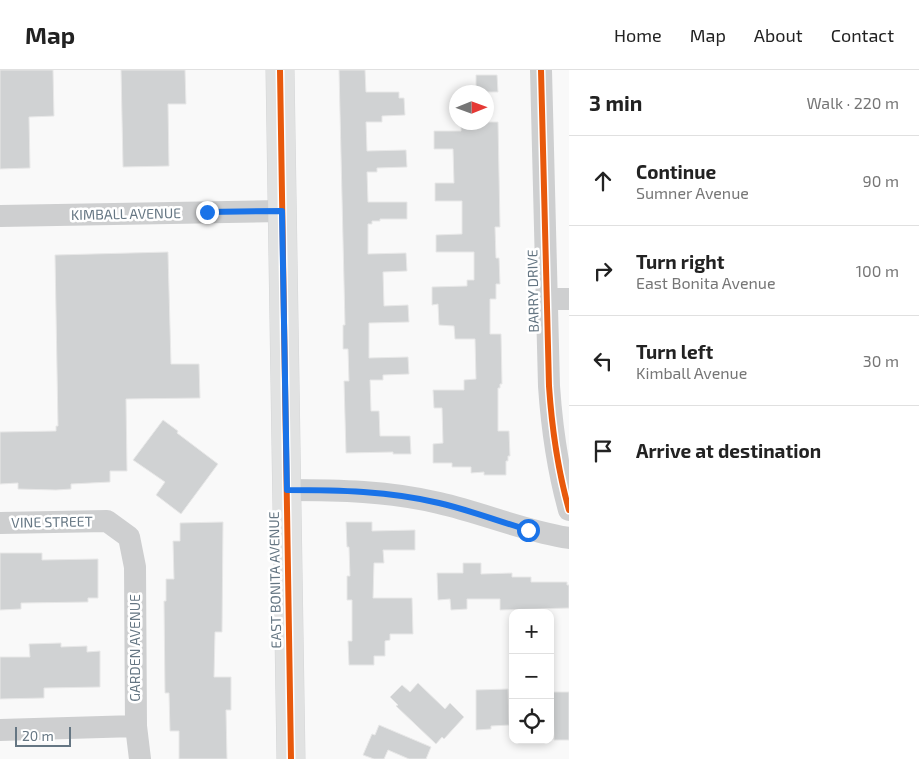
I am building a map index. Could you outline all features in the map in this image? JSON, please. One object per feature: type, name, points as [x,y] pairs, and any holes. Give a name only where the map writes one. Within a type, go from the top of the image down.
[{"type":"main road","name":"EAST BONITA AVENUE","points":[[280,70],[291,759]]},
{"type":"street","name":"BARRY DRIVE","points":[[541,70],[546,299],[552,433],[562,486],[569,510]]},
{"type":"street","name":"KIMBALL AVENUE","points":[[0,216],[282,211]]},
{"type":"street","points":[[546,299],[569,299]]},
{"type":"street","points":[[287,490],[347,490],[413,498],[442,503],[528,530],[569,538]]},
{"type":"street","name":"VINE STREET","points":[[0,523],[106,520],[129,537]]},
{"type":"street","name":"GARDEN AVENUE","points":[[129,537],[135,567],[136,726],[140,759]]},
{"type":"street","points":[[0,730],[136,726]]},
{"type":"building","points":[[0,70],[53,70],[54,116],[29,117],[30,168],[0,169]]},
{"type":"building","points":[[121,70],[185,70],[186,104],[168,104],[169,166],[123,167]]},
{"type":"building","points":[[339,70],[365,70],[366,92],[399,92],[399,98],[404,98],[405,115],[382,116],[382,122],[366,122],[367,151],[406,150],[407,167],[377,168],[377,172],[367,172],[368,202],[407,202],[407,219],[380,219],[380,221],[372,221],[372,224],[368,224],[368,254],[406,253],[407,271],[383,272],[384,306],[408,305],[409,322],[369,323],[369,358],[408,357],[409,374],[383,375],[383,380],[370,380],[371,411],[379,411],[380,436],[410,436],[411,454],[393,454],[393,452],[346,453],[344,381],[349,381],[348,349],[343,349],[343,325],[345,325]]},
{"type":"building","points":[[476,75],[497,75],[498,92],[494,92],[494,85],[476,85]]},
{"type":"building","points":[[494,122],[498,122],[500,227],[495,227],[496,258],[499,258],[500,284],[496,284],[496,299],[490,299],[490,334],[501,334],[502,384],[498,388],[498,431],[509,431],[510,456],[508,456],[508,461],[506,461],[506,475],[484,475],[484,472],[471,473],[471,467],[452,467],[452,463],[433,463],[433,444],[443,443],[442,408],[434,408],[433,390],[464,390],[464,380],[476,379],[475,339],[455,339],[454,326],[439,325],[438,304],[432,305],[432,287],[467,286],[467,280],[474,280],[474,252],[436,252],[436,235],[462,234],[462,201],[435,201],[435,183],[454,183],[453,149],[434,149],[434,131],[494,130]]},
{"type":"building","points":[[168,252],[171,364],[199,364],[200,398],[126,399],[127,471],[110,471],[110,482],[71,484],[71,489],[56,490],[18,489],[18,483],[0,484],[0,432],[56,431],[56,426],[58,426],[55,255]]},
{"type":"building","points":[[163,420],[218,464],[181,514],[156,495],[165,482],[133,460]]},
{"type":"building","points":[[223,522],[222,632],[215,632],[214,677],[231,677],[231,710],[226,710],[227,759],[179,759],[179,731],[170,731],[169,693],[165,693],[164,601],[166,601],[166,579],[174,579],[173,541],[180,541],[180,523]]},
{"type":"building","points":[[346,522],[372,522],[372,531],[415,530],[415,550],[383,550],[384,563],[374,563],[373,598],[412,598],[413,634],[390,634],[390,640],[385,641],[385,656],[374,656],[374,665],[349,665],[348,641],[352,641],[352,600],[347,600],[347,576],[350,576]]},
{"type":"building","points":[[0,553],[42,553],[42,560],[98,559],[98,598],[88,598],[88,602],[21,603],[21,609],[0,610]]},
{"type":"building","points":[[463,563],[481,563],[481,574],[512,573],[512,577],[531,577],[531,582],[567,582],[567,585],[569,585],[569,608],[500,610],[500,599],[467,599],[467,609],[451,610],[450,599],[438,600],[437,573],[463,573]]},
{"type":"building","points":[[61,643],[61,647],[87,646],[87,652],[100,651],[100,687],[44,688],[44,698],[0,699],[0,657],[30,657],[29,644]]},
{"type":"building","points":[[418,683],[445,709],[450,703],[464,717],[444,739],[442,737],[436,744],[396,706],[398,705],[390,697],[402,685],[410,692]]},
{"type":"building","points":[[508,689],[509,725],[491,726],[491,729],[476,730],[476,690]]},
{"type":"building","points":[[554,692],[569,692],[569,740],[554,740]]},
{"type":"building","points":[[379,725],[431,747],[426,759],[409,759],[388,750],[384,759],[374,759],[363,755],[372,734],[375,735]]},
{"type":"cycle path","points":[[280,70],[291,759]]},
{"type":"cycle path","points":[[541,70],[549,386],[556,448],[569,510]]},
{"type":"route","points":[[207,212],[282,211],[287,490],[347,490],[413,498],[442,503],[528,530]]}]
